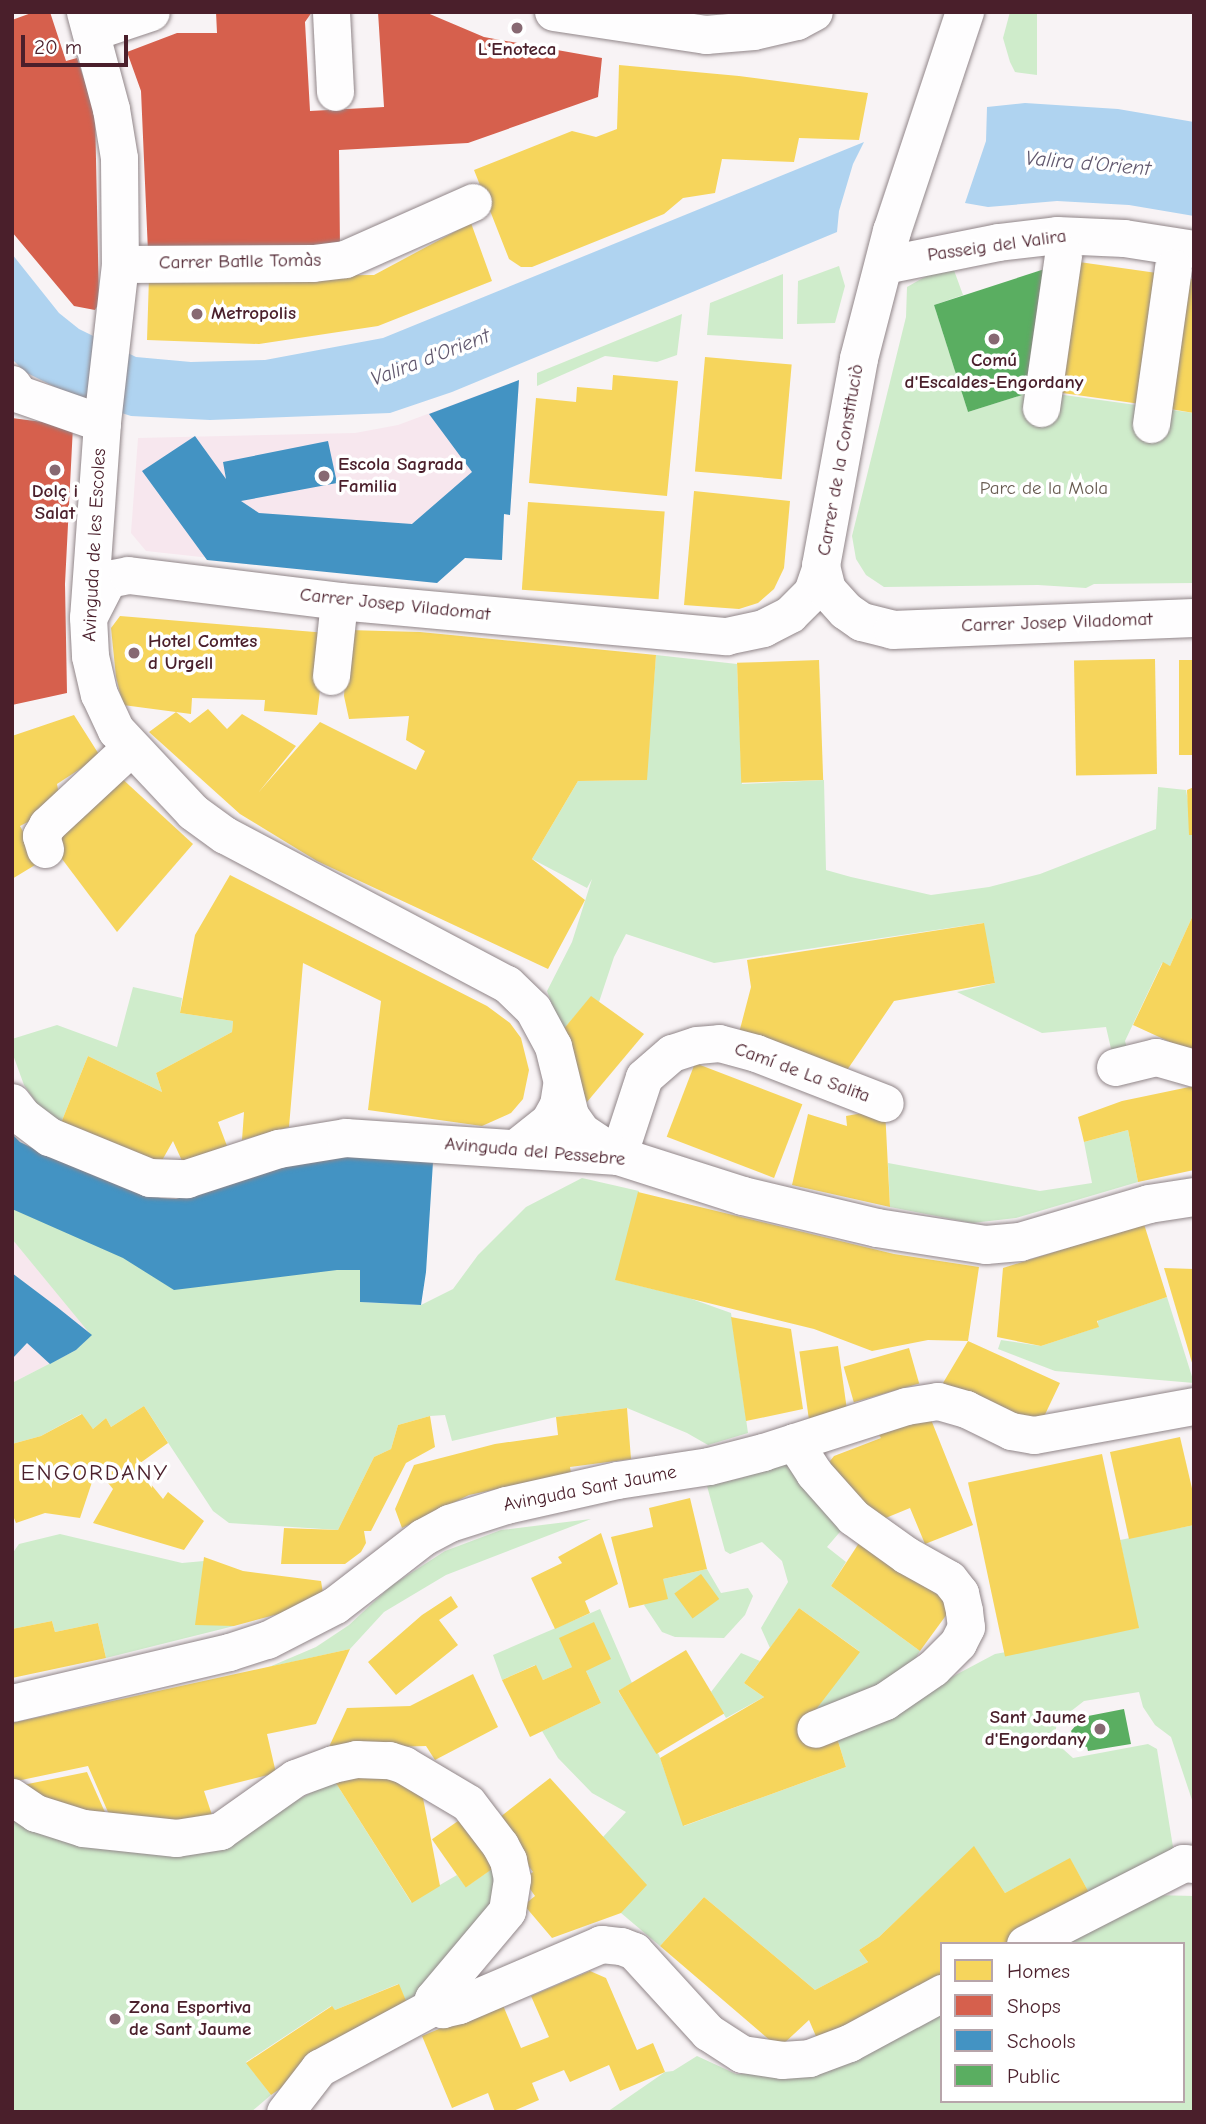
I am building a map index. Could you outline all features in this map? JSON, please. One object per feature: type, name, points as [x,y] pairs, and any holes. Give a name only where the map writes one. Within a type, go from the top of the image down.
[{"type":"main road","points":[[554,12],[706,35],[754,31],[797,21],[814,12]]},
{"type":"main road","name":"Carrer de la Constituciò","points":[[821,566],[859,359],[888,248],[965,12]]},
{"type":"main road","name":"Carrer Josep Viladomat","points":[[821,566],[827,590],[846,611],[862,622],[893,630],[1194,618]]},
{"type":"main road","name":"Avinguda del Pessebre","points":[[12,1103],[23,1117],[50,1137],[133,1173],[168,1180],[187,1179],[279,1149],[318,1140],[368,1138],[618,1156],[743,1196],[877,1228],[986,1245],[1020,1242],[1149,1204],[1191,1205]]},
{"type":"street","points":[[88,22],[151,12]]},
{"type":"street","points":[[331,12],[335,92]]},
{"type":"street","name":"Avinguda de les Escoles","points":[[88,22],[119,158],[120,264],[102,423],[89,617],[90,656],[99,694],[116,730],[130,748],[193,811],[225,835],[507,984],[533,1009],[552,1046],[570,1115],[581,1130],[618,1156]]},
{"type":"street","name":"Carrer Batlle Tomàs","points":[[120,264],[313,263],[345,259],[473,202]]},
{"type":"street","name":"Passeig del Valira","points":[[888,248],[998,242],[1057,235],[1124,238],[1183,259]]},
{"type":"street","points":[[1041,408],[1063,255]]},
{"type":"street","points":[[1151,424],[1183,259]]},
{"type":"street","points":[[12,384],[19,394],[102,423]]},
{"type":"street","name":"Carrer de la Constituciò","points":[[726,636],[763,628],[790,614],[812,592],[821,566]]},
{"type":"street","name":"Carrer Josep Viladomat","points":[[89,617],[108,579],[128,575],[339,601],[726,636]]},
{"type":"street","points":[[331,676],[339,601]]},
{"type":"street","points":[[45,849],[41,835],[47,825],[130,748]]},
{"type":"street","name":"Camí de La Salita","points":[[618,1156],[644,1077],[672,1053],[697,1045],[719,1043],[756,1053],[885,1103]]},
{"type":"street","points":[[1115,1067],[1156,1057],[1194,1069]]},
{"type":"street","points":[[514,1149],[549,1121],[558,1105],[561,1086]]},
{"type":"street","name":"Avinguda Sant Jaume","points":[[12,1703],[267,1640],[335,1605],[424,1537],[476,1512],[617,1480],[694,1469],[906,1406],[938,1401],[966,1409],[1011,1431],[1034,1435],[1194,1405]]},
{"type":"street","points":[[794,1441],[814,1473],[853,1517],[906,1555],[949,1579],[960,1593],[964,1611],[965,1627],[958,1643],[933,1668],[885,1701],[815,1729]]},
{"type":"street","points":[[12,1797],[36,1813],[83,1828],[176,1838],[220,1830],[295,1778],[356,1759],[389,1760],[404,1765],[468,1802],[500,1845],[508,1860],[512,1879],[507,1911],[438,1991],[433,1999],[434,2006]]},
{"type":"street","points":[[1029,1942],[1183,1863],[1194,1864]]},
{"type":"street","points":[[285,2112],[318,2068],[434,2006],[442,2009],[459,2005],[601,1944],[621,1946],[634,1951],[708,2032],[742,2054],[782,2060],[809,2058],[849,2043],[940,1994]]},
{"type":"shaded area","name":"Escola Sagrada Familia","points":[[519,380],[510,515],[504,514],[502,560],[465,558],[437,583],[146,551],[131,533],[138,438],[355,433],[398,425]]},
{"type":"shaded area","points":[[12,1239],[92,1335],[76,1350],[12,1383]]},
{"type":"green space","points":[[1010,12],[1037,12],[1037,75],[1015,72],[1010,62],[1003,38]]},
{"type":"green space","name":"Parc de la Mola","points":[[951,262],[963,295],[934,305],[968,412],[1035,391],[1194,413],[1194,583],[1094,584],[1086,588],[1038,585],[884,587],[866,575],[856,559],[852,536],[906,317],[907,287]]},
{"type":"green space","points":[[839,266],[845,286],[835,323],[797,324],[798,281]]},
{"type":"green space","points":[[783,274],[783,339],[707,335],[710,303]]},
{"type":"green space","points":[[682,314],[677,355],[657,362],[605,356],[537,386],[537,373]]},
{"type":"green space","points":[[656,655],[737,664],[742,784],[824,780],[826,870],[851,877],[931,895],[989,887],[1040,874],[1156,829],[1158,787],[1186,790],[1194,835],[1194,913],[1170,966],[1162,963],[1125,1041],[1127,1048],[1112,1053],[1106,1027],[1042,1033],[957,992],[995,983],[983,923],[714,963],[626,934],[614,957],[599,1002],[591,997],[562,1031],[547,991],[572,942],[592,879],[587,888],[532,859],[578,781],[646,780]]},
{"type":"green space","points":[[133,987],[182,998],[180,1013],[233,1021],[232,1032],[156,1073],[162,1092],[88,1056],[61,1123],[40,1108],[24,1085],[12,1052],[12,1039],[57,1025],[117,1047]]},
{"type":"green space","points":[[1128,1130],[1138,1182],[1016,1218],[972,1223],[890,1207],[888,1163],[1040,1191],[1092,1183],[1084,1142]]},
{"type":"green space","points":[[582,1178],[639,1191],[616,1280],[689,1298],[731,1313],[748,1433],[708,1445],[687,1433],[627,1408],[556,1417],[452,1441],[445,1415],[430,1416],[398,1425],[391,1449],[374,1457],[338,1530],[229,1523],[213,1511],[144,1406],[111,1427],[106,1418],[93,1429],[81,1414],[41,1436],[12,1444],[12,1383],[76,1350],[91,1335],[12,1239],[12,1209],[337,1270],[360,1270],[360,1302],[421,1305],[453,1289],[478,1255],[526,1207]]},
{"type":"green space","points":[[1167,1297],[1194,1383],[1055,1371],[998,1349],[1001,1340],[1041,1346],[1098,1327],[1098,1320]]},
{"type":"green space","points":[[785,1461],[845,1526],[827,1547],[846,1562],[831,1586],[920,1651],[913,1663],[871,1694],[808,1720],[859,1651],[799,1608],[770,1648],[761,1628],[788,1582],[782,1561],[762,1542],[730,1554],[725,1551],[707,1486],[741,1478]]},
{"type":"green space","points":[[591,1519],[446,1575],[384,1612],[350,1649],[269,1667],[316,1647],[349,1625],[391,1586],[445,1551],[501,1530]]},
{"type":"green space","points":[[1194,1525],[1194,1806],[1171,1737],[1155,1725],[1143,1707],[1139,1692],[1084,1701],[1057,1722],[1054,1741],[1073,1758],[1148,1744],[1157,1749],[1174,1853],[1093,1900],[1070,1859],[1005,1893],[974,1847],[879,1937],[859,1950],[868,1962],[815,1990],[704,1897],[660,1946],[621,1913],[603,1837],[626,1812],[592,1793],[558,1758],[542,1731],[601,1703],[586,1671],[572,1667],[543,1680],[535,1665],[502,1680],[493,1655],[600,1609],[632,1683],[618,1691],[659,1755],[684,1826],[846,1767],[837,1738],[995,1654],[1138,1628],[1120,1540]]},
{"type":"green space","points":[[60,1534],[182,1563],[204,1561],[234,1626],[106,1658],[98,1623],[55,1632],[52,1621],[12,1629],[12,1554],[19,1544]]},
{"type":"green space","points":[[707,1569],[721,1593],[748,1588],[753,1596],[745,1615],[724,1638],[675,1637],[662,1632],[644,1605],[663,1579]]},
{"type":"green space","points":[[741,1653],[760,1661],[744,1683],[764,1697],[726,1718],[711,1692]]},
{"type":"green space","points":[[334,1780],[411,1902],[457,1875],[466,1887],[502,1862],[499,1903],[448,1964],[407,2003],[398,1984],[335,2010],[331,2006],[246,2062],[271,2095],[251,2112],[12,2112],[12,1819],[45,1835],[100,1836],[283,1808]]},
{"type":"green space","points":[[1153,1895],[1194,1896],[1194,2112],[607,2112],[665,2072],[673,2071],[697,2056],[736,2074],[801,2072],[940,2002],[940,2103],[1185,2103],[1185,1942],[1045,1942]]},
{"type":"water","name":"Valira d'Orient","points":[[1025,103],[1118,109],[1194,122],[1194,216],[1129,205],[1057,201],[988,207],[965,203],[986,141],[987,107]]},
{"type":"water","name":"Valira d'Orient","points":[[864,142],[853,164],[839,211],[837,232],[452,392],[390,413],[210,420],[131,416],[81,400],[25,372],[12,359],[12,254],[59,313],[79,329],[136,357],[191,362],[265,360],[383,338]]},
{"type":"building: Homes","points":[[619,65],[739,76],[868,93],[859,140],[799,138],[794,162],[722,159],[715,193],[683,198],[664,214],[532,267],[521,267],[509,259],[474,170],[572,131],[596,137],[617,129]]},
{"type":"building: Homes","points":[[471,223],[492,281],[378,326],[259,344],[147,340],[149,277],[374,275]]},
{"type":"building: Homes","points":[[1072,261],[1164,274],[1146,405],[1054,392]]},
{"type":"building: Homes","points":[[1182,278],[1194,279],[1194,413],[1164,408]]},
{"type":"building: Homes","points":[[705,357],[792,365],[782,479],[695,472]]},
{"type":"building: Homes","points":[[613,375],[678,381],[667,496],[529,483],[536,398],[576,402],[577,387],[612,390]]},
{"type":"building: Homes","points":[[694,491],[790,501],[784,568],[774,589],[758,603],[739,609],[684,605]]},
{"type":"building: Homes","points":[[528,502],[665,512],[659,599],[522,590]]},
{"type":"building: Homes","points":[[120,616],[327,633],[317,715],[264,711],[265,700],[192,698],[191,714],[123,705],[116,677],[111,628]]},
{"type":"building: Homes","points":[[348,630],[420,632],[656,655],[647,780],[578,781],[532,859],[585,900],[548,969],[317,861],[240,814],[149,732],[176,712],[190,723],[208,709],[227,729],[242,714],[296,746],[258,793],[320,722],[416,770],[425,751],[406,740],[409,716],[349,719],[344,696]]},
{"type":"building: Homes","points":[[1155,659],[1157,774],[1076,775],[1074,660]]},
{"type":"building: Homes","points":[[819,660],[823,780],[741,783],[737,663]]},
{"type":"building: Homes","points":[[1179,660],[1194,660],[1194,755],[1179,755]]},
{"type":"building: Homes","points":[[74,715],[100,756],[57,784],[61,805],[20,826],[40,862],[12,879],[12,736]]},
{"type":"building: Homes","points":[[117,774],[193,844],[117,932],[47,839]]},
{"type":"building: Homes","points":[[1194,787],[1194,835],[1189,835],[1187,790]]},
{"type":"building: Homes","points":[[230,875],[487,1006],[510,1023],[521,1038],[529,1070],[523,1099],[511,1113],[482,1126],[368,1110],[381,1001],[303,963],[289,1127],[242,1140],[244,1112],[218,1122],[227,1146],[183,1163],[173,1141],[160,1164],[61,1123],[88,1056],[162,1092],[156,1073],[232,1032],[233,1021],[180,1013],[195,935]]},
{"type":"building: Homes","points":[[1194,913],[1194,1053],[1133,1025],[1163,962],[1170,966]]},
{"type":"building: Homes","points":[[984,923],[995,983],[894,1001],[841,1079],[739,1033],[751,987],[747,960]]},
{"type":"building: Homes","points":[[591,996],[644,1034],[587,1102],[562,1031]]},
{"type":"building: Homes","points":[[695,1063],[802,1104],[774,1178],[667,1137]]},
{"type":"building: Homes","points":[[1194,1086],[1194,1170],[1138,1182],[1128,1130],[1084,1142],[1078,1117],[1122,1101]]},
{"type":"building: Homes","points":[[885,1109],[890,1207],[792,1185],[808,1114],[847,1126],[846,1116]]},
{"type":"building: Homes","points":[[638,1192],[894,1254],[979,1267],[968,1341],[928,1340],[872,1351],[814,1329],[615,1280]]},
{"type":"building: Homes","points":[[1144,1224],[1167,1297],[1097,1321],[1099,1327],[1041,1346],[997,1337],[1003,1268]]},
{"type":"building: Homes","points":[[1164,1268],[1194,1269],[1194,1366],[1193,1366]]},
{"type":"building: Homes","points":[[731,1317],[791,1329],[803,1409],[746,1421]]},
{"type":"building: Homes","points":[[968,1341],[1060,1383],[1040,1425],[943,1383]]},
{"type":"building: Homes","points":[[838,1346],[847,1413],[809,1419],[799,1351]]},
{"type":"building: Homes","points":[[909,1348],[919,1384],[854,1402],[844,1367]]},
{"type":"building: Homes","points":[[144,1406],[168,1443],[136,1466],[163,1499],[168,1492],[204,1521],[184,1550],[93,1523],[113,1489],[100,1473],[95,1473],[80,1518],[45,1513],[16,1523],[12,1513],[12,1444],[41,1436],[82,1414],[93,1429],[106,1418],[111,1427]]},
{"type":"building: Homes","points":[[627,1408],[631,1459],[570,1467],[571,1473],[469,1495],[402,1528],[395,1509],[414,1465],[495,1444],[558,1435],[556,1417]]},
{"type":"building: Homes","points":[[430,1416],[435,1447],[406,1463],[371,1531],[364,1531],[366,1543],[361,1552],[345,1564],[281,1564],[284,1528],[338,1530],[374,1457],[391,1449],[398,1425]]},
{"type":"building: Homes","points":[[930,1417],[973,1525],[925,1544],[910,1508],[876,1522],[832,1476],[830,1461],[834,1456],[881,1438],[879,1435]]},
{"type":"building: Homes","points":[[1180,1437],[1194,1497],[1194,1525],[1129,1539],[1110,1452]]},
{"type":"building: Homes","points":[[1102,1454],[1139,1628],[1005,1657],[968,1482]]},
{"type":"building: Homes","points":[[690,1498],[707,1569],[663,1579],[668,1599],[629,1608],[611,1537],[653,1527],[649,1508]]},
{"type":"building: Homes","points":[[601,1533],[618,1584],[585,1601],[590,1613],[555,1629],[531,1578],[562,1563],[558,1557]]},
{"type":"building: Homes","points":[[859,1543],[946,1600],[947,1614],[920,1651],[831,1586]]},
{"type":"building: Homes","points":[[204,1557],[243,1571],[321,1581],[323,1593],[282,1613],[234,1626],[195,1625]]},
{"type":"building: Homes","points":[[701,1574],[719,1599],[693,1618],[674,1593]]},
{"type":"building: Homes","points":[[451,1596],[458,1607],[439,1620],[458,1645],[396,1695],[368,1662],[422,1615]]},
{"type":"building: Homes","points":[[799,1608],[860,1652],[808,1720],[837,1738],[846,1767],[683,1826],[660,1758],[764,1697],[744,1683]]},
{"type":"building: Homes","points":[[52,1621],[55,1632],[98,1623],[106,1658],[12,1678],[12,1629]]},
{"type":"building: Homes","points":[[594,1622],[611,1659],[586,1671],[601,1703],[530,1737],[502,1680],[536,1665],[543,1680],[572,1667],[559,1638]]},
{"type":"building: Homes","points":[[350,1649],[316,1724],[267,1734],[276,1773],[204,1791],[212,1815],[172,1824],[111,1819],[88,1766],[12,1782],[12,1723]]},
{"type":"building: Homes","points":[[686,1650],[724,1713],[656,1754],[618,1691]]},
{"type":"building: Homes","points":[[473,1674],[498,1727],[435,1760],[426,1746],[328,1749],[347,1708],[410,1706]]},
{"type":"building: Homes","points":[[371,1763],[423,1798],[440,1886],[412,1903],[334,1780]]},
{"type":"building: Homes","points":[[87,1772],[108,1819],[82,1818],[18,1786]]},
{"type":"building: Homes","points":[[550,1778],[647,1885],[621,1913],[552,1938],[524,1905],[535,1896],[523,1879],[533,1872],[495,1821]]},
{"type":"building: Homes","points":[[468,1814],[502,1862],[466,1888],[432,1839]]},
{"type":"building: Homes","points":[[974,1846],[1005,1893],[1070,1858],[1093,1900],[1010,1942],[940,1942],[940,1990],[821,2048],[809,2020],[779,2048],[660,1946],[704,1897],[815,1990],[868,1962],[859,1950],[879,1937]]},
{"type":"building: Homes","points":[[590,1971],[606,1978],[637,2050],[653,2043],[665,2072],[620,2091],[609,2065],[570,2082],[564,2070],[532,2083],[539,2100],[511,2112],[495,2112],[488,2093],[452,2108],[422,2036],[502,2003],[521,2048],[549,2037],[531,1996]]},
{"type":"building: Homes","points":[[399,1984],[412,2015],[345,2044],[271,2095],[246,2063],[332,2006],[335,2010]]},
{"type":"building: Shops","points":[[34,12],[50,12],[66,61],[77,58],[95,112],[99,303],[95,310],[74,306],[12,232],[12,20]]},
{"type":"building: Shops","points":[[216,12],[312,12],[305,22],[310,111],[384,107],[378,12],[425,12],[484,37],[602,58],[598,97],[468,143],[339,150],[340,250],[148,252],[141,91],[127,52],[177,33],[217,33]]},
{"type":"building: Shops","points":[[12,418],[73,426],[65,584],[67,693],[12,705]]},
{"type":"building: Schools","name":"Escola Sagrada Familia","points":[[519,380],[510,515],[504,514],[502,560],[465,558],[437,583],[207,560],[142,471],[195,436],[226,479],[223,462],[328,441],[337,483],[241,501],[259,513],[412,524],[472,472],[429,414]]},
{"type":"building: Schools","points":[[12,1134],[20,1142],[57,1160],[161,1198],[176,1199],[319,1156],[348,1154],[433,1162],[426,1272],[421,1305],[360,1302],[360,1270],[337,1270],[174,1290],[123,1258],[12,1209]]},
{"type":"building: Schools","points":[[12,1273],[92,1335],[76,1350],[50,1364],[27,1343],[12,1359]]},
{"type":"building: Public","name":"Comú d'Escaldes-Engordany","points":[[1054,266],[1035,391],[968,412],[934,305]]},
{"type":"building: Public","name":"Sant Jaume d'Engordany","points":[[1124,1709],[1131,1744],[1088,1751],[1087,1747],[1076,1744],[1071,1731],[1083,1717]]},
{"type":"place","name":"L'Enoteca","points":[[517,28]]},
{"type":"place","name":"Metropolis","points":[[197,314]]},
{"type":"place","name":"Comú d'Escaldes-Engordany","points":[[994,339]]},
{"type":"place","name":"Dolç i Salat","points":[[55,470]]},
{"type":"place","name":"Escola Sagrada Familia","points":[[324,476]]},
{"type":"place","name":"Hotel Comtes d Urgell","points":[[134,653]]},
{"type":"place","name":"Sant Jaume d'Engordany","points":[[1100,1729]]},
{"type":"place","name":"Zona Esportiva de Sant Jaume","points":[[115,2019]]},
{"type":"district","name":"ENGORDANY","points":[[95,1473]]}]
